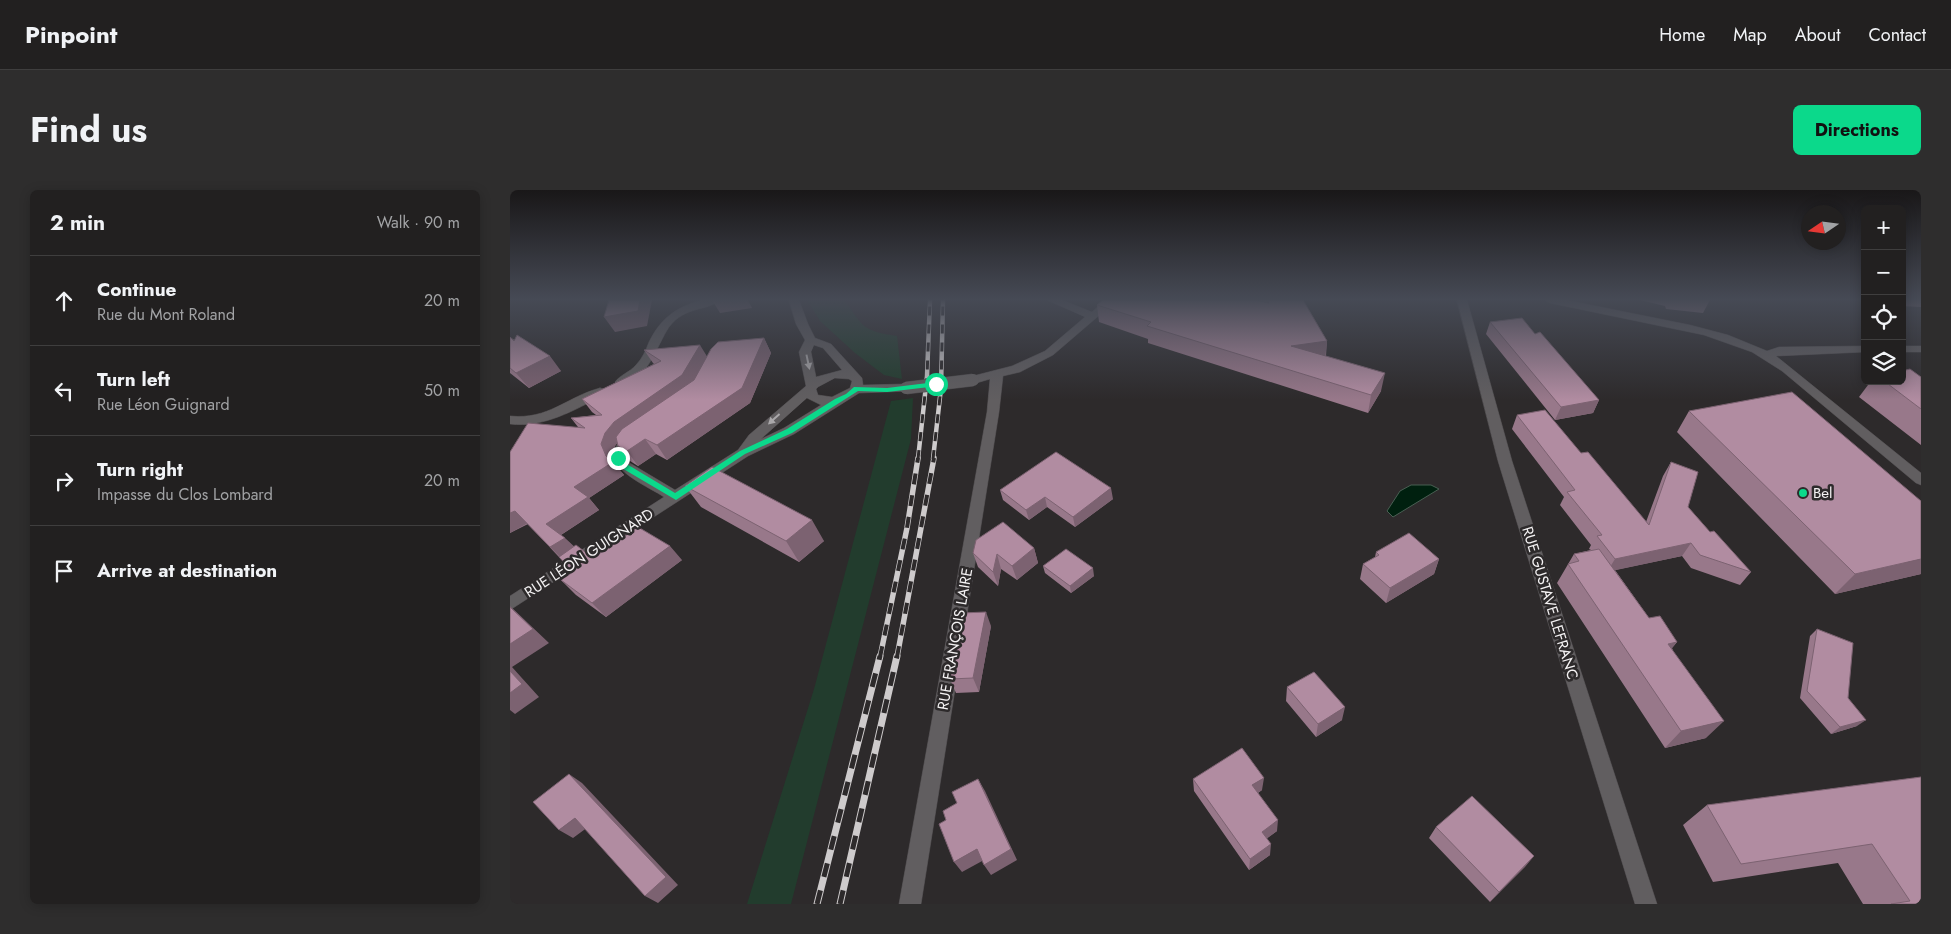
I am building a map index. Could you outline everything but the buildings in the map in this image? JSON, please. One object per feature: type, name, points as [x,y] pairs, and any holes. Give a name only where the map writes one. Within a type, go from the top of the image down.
[{"type":"street","points":[[510,420],[518,422],[537,420],[555,414],[634,376],[643,366],[662,333]]},
{"type":"street","points":[[807,333],[811,340],[827,346],[858,381],[856,389],[906,388],[973,380],[997,374],[1016,369],[1049,353],[1072,333]]},
{"type":"street","name":"RUE GUSTAVE LEFRANC","points":[[1471,333],[1505,462],[1646,904]]},
{"type":"street","points":[[1713,333],[1768,354],[1921,480]]},
{"type":"street","points":[[811,340],[806,352],[811,387],[810,394],[816,400],[837,400]]},
{"type":"street","points":[[1906,349],[1921,348]]},
{"type":"street","points":[[1768,354],[1779,351],[1861,349]]},
{"type":"street","name":"RUE LÉON GUIGNARD","points":[[743,452],[754,438],[811,387],[832,374],[853,376]]},
{"type":"street","name":"RUE FRANÇOIS LAIRE","points":[[910,904],[992,422],[997,374]]},
{"type":"street","name":"RUE LÉON GUIGNARD","points":[[510,604],[743,452],[789,431],[837,400],[849,396],[856,389]]},
{"type":"street","points":[[648,425],[627,440],[619,450],[618,458],[623,465],[676,497]]},
{"type":"shaded area","points":[[833,333],[884,333],[897,336],[902,379],[884,375]]},
{"type":"shaded area","points":[[913,398],[911,439],[791,904],[747,904],[814,689],[891,401]]},
{"type":"shaded area","points":[[1411,485],[1431,485],[1439,489],[1393,517],[1387,511],[1400,491]]},
{"type":"railway","points":[[918,459],[927,376],[929,333]]},
{"type":"railway","points":[[933,459],[941,388],[942,333]]},
{"type":"railway","points":[[880,657],[907,528],[918,458]]},
{"type":"railway","points":[[897,657],[934,458]]},
{"type":"railway","points":[[817,904],[880,656]]},
{"type":"railway","points":[[840,904],[897,656]]},
{"type":"place","name":"Bel","points":[[1803,493]]},
{"type":"route","points":[[618,458],[623,465],[676,497],[743,452],[763,445],[789,431],[837,400],[849,396],[856,389],[887,390],[936,384]]}]
